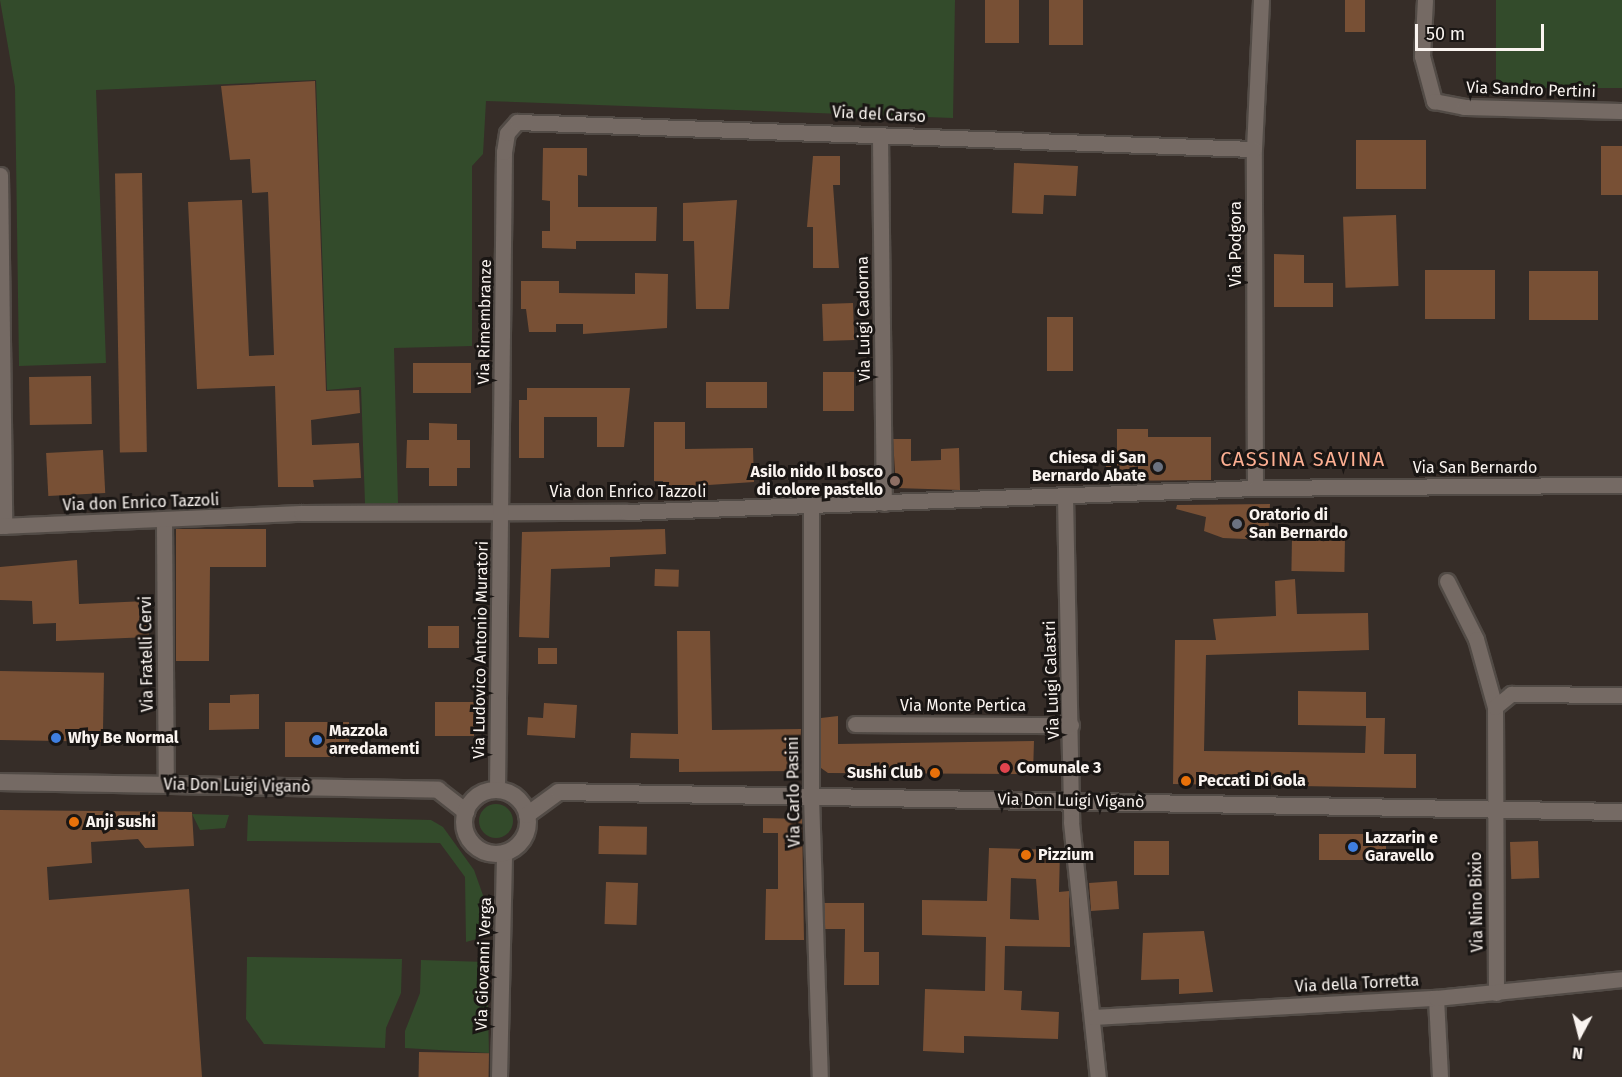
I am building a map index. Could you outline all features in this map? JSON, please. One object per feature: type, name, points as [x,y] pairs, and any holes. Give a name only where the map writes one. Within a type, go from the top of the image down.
[{"type":"street","name":"Via Podgora","points":[[1255,488],[1254,149],[1261,0]]},
{"type":"street","name":"Via Sandro Pertini","points":[[1425,0],[1422,56],[1434,100],[1464,107],[1622,111]]},
{"type":"street","name":"Via del Carso","points":[[507,133],[517,122],[531,119],[1254,149]]},
{"type":"street","name":"Via Rimembranze","points":[[501,510],[507,133]]},
{"type":"street","name":"Via Luigi Cadorna","points":[[880,135],[884,503]]},
{"type":"street","points":[[0,175],[2,526]]},
{"type":"street","name":"Via San Bernardo","points":[[1255,488],[1622,485]]},
{"type":"street","name":"Via don Enrico Tazzoli","points":[[2,526],[164,522],[301,513],[811,506],[1255,488]]},
{"type":"street","name":"Via Luigi Calastri","points":[[1065,496],[1071,801],[1098,1077]]},
{"type":"street","name":"Via Carlo Pasini","points":[[811,506],[811,796],[820,1077]]},
{"type":"street","name":"Via Ludovico Antonio Muratori","points":[[497,790],[501,510]]},
{"type":"street","name":"Via Fratelli Cervi","points":[[164,522],[166,785]]},
{"type":"street","name":"Via Nino Bixio","points":[[1447,580],[1476,639],[1495,707],[1497,993]]},
{"type":"street","points":[[1495,707],[1511,694],[1622,695]]},
{"type":"street","name":"Via Monte Pertica","points":[[855,724],[1071,725]]},
{"type":"street","name":"Via Don Luigi Viganò","points":[[0,782],[438,790],[466,812]]},
{"type":"street","points":[[497,790],[516,797],[527,815],[521,841],[504,852],[484,851],[473,844],[464,825],[466,812],[477,796],[497,790]]},
{"type":"street","name":"Via Don Luigi Viganò","points":[[527,815],[559,792],[1622,812]]},
{"type":"street","name":"Via Giovanni Verga","points":[[499,1077],[504,852]]},
{"type":"street","name":"Via della Torretta","points":[[1093,1017],[1436,998],[1622,979]]},
{"type":"street","points":[[1436,998],[1440,1077]]},
{"type":"green space","points":[[0,0],[955,0],[953,118],[486,101],[483,154],[472,166],[472,346],[394,348],[398,503],[365,504],[361,387],[327,390],[316,80],[96,90],[106,363],[19,366],[15,87]]},
{"type":"green space","points":[[1496,0],[1622,0],[1622,88],[1496,88]]},
{"type":"green space","points":[[496,804],[508,809],[513,821],[508,833],[496,838],[484,833],[479,821],[484,809]]},
{"type":"green space","points":[[192,814],[229,815],[225,828],[200,830]]},
{"type":"green space","points":[[248,815],[431,820],[443,827],[474,870],[489,912],[487,936],[466,942],[465,877],[440,843],[247,841]]},
{"type":"green space","points":[[247,957],[402,959],[401,993],[386,1028],[385,1048],[264,1044],[246,1019]]},
{"type":"green space","points":[[421,960],[487,962],[489,1053],[405,1048],[405,1031],[420,993]]},
{"type":"building","points":[[985,0],[1019,0],[1019,43],[985,43]]},
{"type":"building","points":[[1049,0],[1083,0],[1083,45],[1049,45]]},
{"type":"building","points":[[1345,0],[1365,0],[1365,32],[1345,32]]},
{"type":"building","points":[[315,81],[326,391],[359,390],[360,413],[311,420],[312,445],[359,443],[361,478],[313,480],[314,487],[278,487],[275,386],[197,389],[188,202],[242,200],[249,356],[274,355],[268,192],[252,193],[250,159],[230,160],[221,86]]},
{"type":"building","points":[[1356,140],[1426,140],[1426,189],[1356,189]]},
{"type":"building","points":[[1601,146],[1622,146],[1622,195],[1601,195]]},
{"type":"building","points":[[543,148],[587,148],[587,176],[578,175],[578,207],[657,207],[656,241],[576,241],[576,249],[542,248],[542,231],[550,231],[550,201],[542,200]]},
{"type":"building","points":[[813,156],[840,156],[840,185],[833,185],[839,268],[813,268],[813,227],[807,227]]},
{"type":"building","points":[[1014,163],[1078,166],[1076,196],[1044,195],[1043,214],[1012,213]]},
{"type":"building","points":[[115,173],[142,173],[147,452],[120,452]]},
{"type":"building","points":[[737,200],[729,309],[696,309],[694,241],[683,241],[683,203]]},
{"type":"building","points":[[1396,215],[1398,286],[1346,288],[1343,217]]},
{"type":"building","points":[[1274,254],[1304,255],[1304,283],[1333,283],[1333,307],[1274,307]]},
{"type":"building","points":[[1425,270],[1495,270],[1495,319],[1425,319]]},
{"type":"building","points":[[1529,271],[1598,271],[1598,320],[1529,320]]},
{"type":"building","points":[[635,273],[668,274],[667,328],[583,334],[583,324],[556,324],[556,332],[529,332],[526,309],[521,309],[521,281],[559,281],[559,293],[635,294]]},
{"type":"building","points":[[853,303],[854,340],[823,341],[822,304]]},
{"type":"building","points":[[1047,317],[1073,317],[1073,371],[1047,371]]},
{"type":"building","points":[[413,363],[471,363],[471,393],[413,393]]},
{"type":"building","points":[[823,372],[854,372],[854,411],[823,411]]},
{"type":"building","points":[[91,376],[92,424],[30,425],[29,377]]},
{"type":"building","points":[[706,382],[767,382],[767,408],[706,408]]},
{"type":"building","points":[[527,388],[630,388],[624,447],[597,447],[597,417],[544,417],[544,458],[519,458],[519,400],[527,400]]},
{"type":"building","points":[[654,422],[685,422],[685,449],[753,448],[754,482],[663,488],[663,481],[654,481]]},
{"type":"building","points":[[429,423],[457,424],[457,440],[470,440],[470,468],[457,468],[457,486],[429,486],[429,468],[406,468],[407,440],[429,440]]},
{"type":"building","name":"Chiesa di San Bernardo Abate","points":[[1117,429],[1148,429],[1148,437],[1211,437],[1211,480],[1106,481],[1106,453],[1117,453]]},
{"type":"building","points":[[893,439],[911,439],[911,461],[941,460],[941,449],[959,448],[960,490],[896,488]]},
{"type":"building","points":[[103,450],[105,493],[48,496],[46,453]]},
{"type":"building","name":"Oratorio di San Bernardo","points":[[1270,504],[1268,540],[1223,538],[1204,531],[1206,517],[1176,509],[1177,505]]},
{"type":"building","points":[[176,529],[266,529],[266,567],[210,567],[209,661],[176,661]]},
{"type":"building","points":[[665,529],[666,554],[610,557],[610,567],[551,569],[549,638],[519,637],[522,532]]},
{"type":"building","points":[[1292,537],[1345,538],[1344,572],[1291,571]]},
{"type":"building","points":[[77,560],[79,604],[147,601],[149,637],[56,641],[56,623],[33,624],[32,601],[0,600],[0,567]]},
{"type":"building","points":[[655,569],[679,570],[678,587],[654,586]]},
{"type":"building","points":[[1295,579],[1297,614],[1368,613],[1369,650],[1206,655],[1204,751],[1365,753],[1366,726],[1298,725],[1298,691],[1366,692],[1366,718],[1385,718],[1384,754],[1416,754],[1416,788],[1173,784],[1175,640],[1216,640],[1213,619],[1276,616],[1275,581]]},
{"type":"building","points":[[428,626],[459,626],[459,648],[428,648]]},
{"type":"building","points":[[677,631],[710,631],[712,730],[801,729],[799,771],[679,772],[679,759],[630,758],[631,733],[678,734]]},
{"type":"building","points":[[538,648],[557,648],[557,664],[538,664]]},
{"type":"building","points":[[0,671],[104,673],[103,742],[0,740]]},
{"type":"building","points":[[259,694],[259,729],[209,730],[209,703],[230,703],[230,695]]},
{"type":"building","points":[[435,702],[474,702],[474,736],[435,736]]},
{"type":"building","points":[[544,703],[577,705],[575,738],[527,735],[528,717],[543,718]]},
{"type":"building","points":[[838,716],[838,744],[1034,741],[1033,774],[828,773],[821,768],[821,718]]},
{"type":"building","name":"Mazzola arredamenti","points":[[285,722],[349,722],[349,757],[285,757]]},
{"type":"building","points":[[0,810],[192,812],[194,846],[145,848],[138,839],[91,842],[92,863],[47,867],[49,900],[189,889],[202,1077],[0,1077]]},
{"type":"building","points":[[763,818],[802,819],[804,940],[765,940],[766,889],[778,889],[778,833],[763,833]]},
{"type":"building","points":[[599,826],[647,827],[647,855],[599,854]]},
{"type":"building","name":"Lazzarin e Garavello","points":[[1319,834],[1386,834],[1386,860],[1319,860]]},
{"type":"building","points":[[1134,841],[1169,841],[1169,875],[1134,875]]},
{"type":"building","points":[[1538,841],[1539,878],[1511,879],[1510,842]]},
{"type":"building","points":[[989,848],[1060,850],[1059,892],[1069,891],[1070,947],[1005,946],[1004,990],[1022,991],[1021,1010],[1059,1012],[1058,1039],[964,1036],[964,1053],[923,1051],[925,989],[985,991],[986,937],[922,935],[922,900],[987,901]],"holes":[[[1011,878],[1036,879],[1039,920],[1010,919]]]},
{"type":"building","points":[[1117,881],[1119,909],[1091,911],[1089,883]]},
{"type":"building","points":[[606,882],[638,883],[637,925],[605,924]]},
{"type":"building","points":[[824,903],[864,903],[864,952],[879,952],[879,985],[844,985],[845,929],[825,929]]},
{"type":"building","points":[[1204,931],[1213,992],[1179,994],[1179,979],[1141,980],[1143,933]]},
{"type":"building","points":[[419,1052],[489,1053],[489,1077],[419,1077]]},
{"type":"place","name":"Chiesa di San Bernardo Abate","points":[[1158,467]]},
{"type":"place","name":"Asilo nido Il bosco di colore pastello","points":[[895,481]]},
{"type":"place","name":"Oratorio di San Bernardo","points":[[1237,524]]},
{"type":"place","name":"Why Be Normal","points":[[56,738]]},
{"type":"place","name":"Mazzola arredamenti","points":[[317,740]]},
{"type":"place","name":"Comunale 3","points":[[1005,768]]},
{"type":"place","name":"Sushi Club","points":[[935,773]]},
{"type":"place","name":"Peccati Di Gola","points":[[1186,781]]},
{"type":"place","name":"Anji sushi","points":[[74,822]]},
{"type":"place","name":"Lazzarin e Garavello","points":[[1353,847]]},
{"type":"place","name":"Pizzium","points":[[1026,855]]},
{"type":"district","name":"CASSINA SAVINA","points":[[1303,459]]}]
